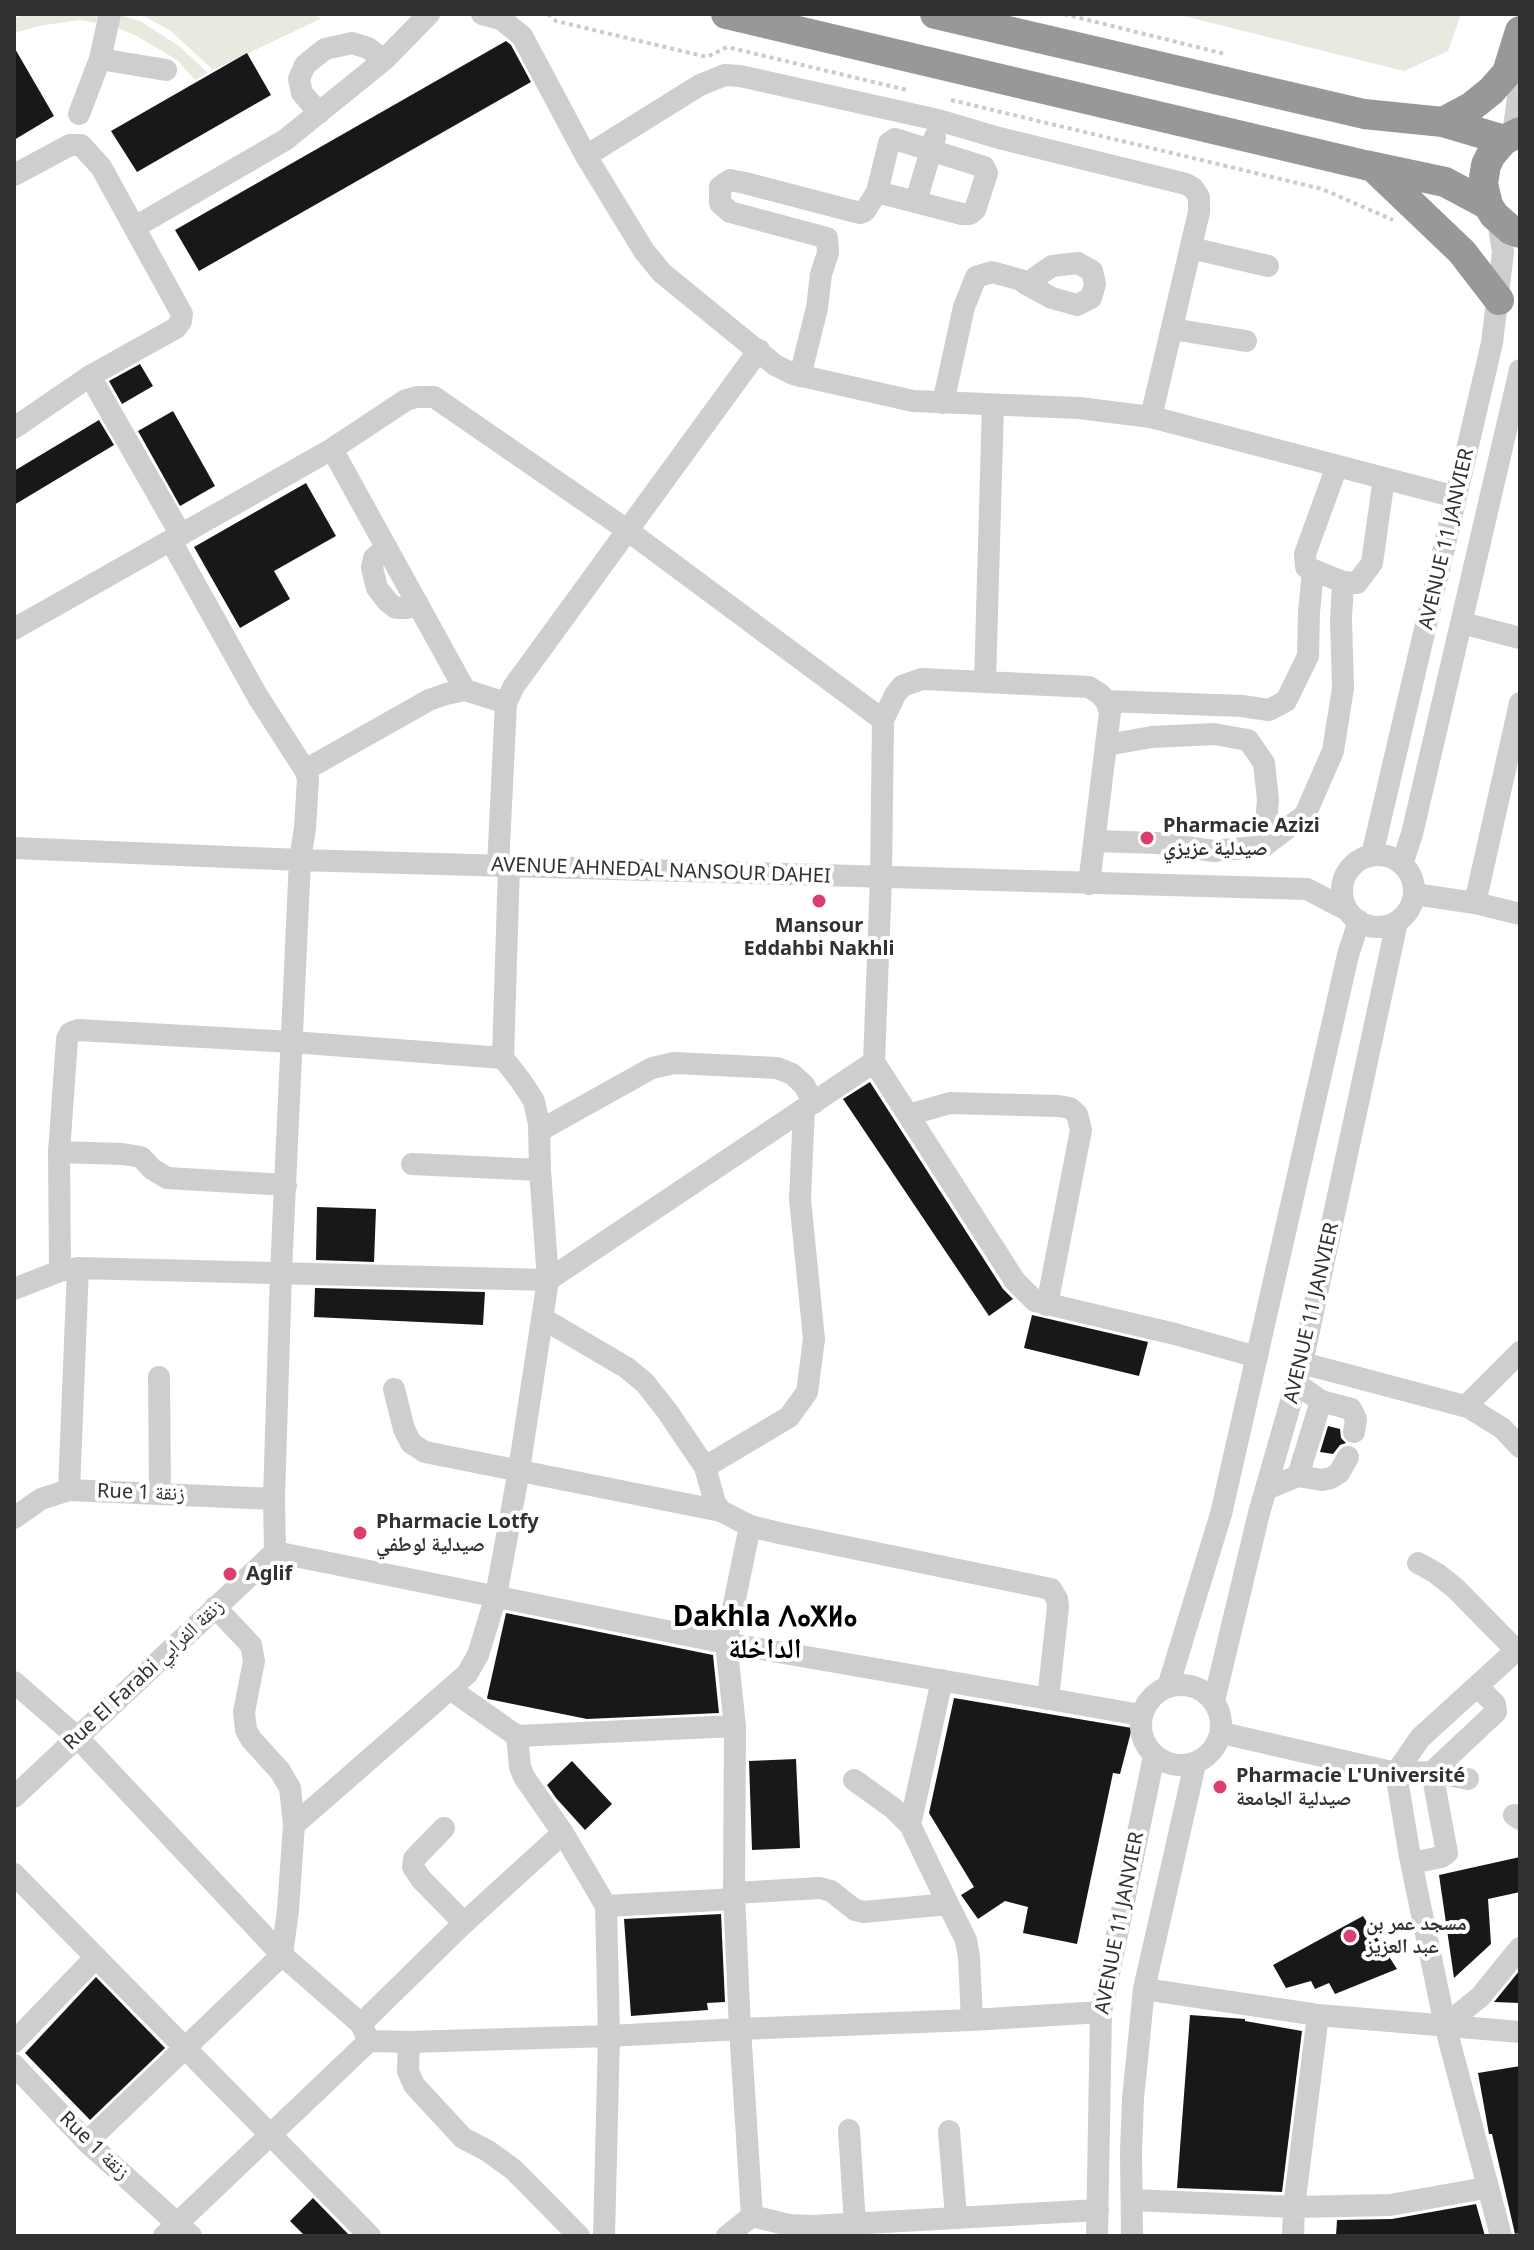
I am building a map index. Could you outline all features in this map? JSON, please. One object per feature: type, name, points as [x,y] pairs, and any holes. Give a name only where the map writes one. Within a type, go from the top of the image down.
[{"type":"highway","points":[[726,14],[1445,182],[1502,219]]},
{"type":"highway","points":[[935,14],[1364,114],[1443,122],[1512,135]]},
{"type":"highway","points":[[1443,122],[1481,99],[1507,73],[1520,31]]},
{"type":"highway","points":[[1502,219],[1483,184],[1491,155],[1512,135]]},
{"type":"highway","points":[[1372,167],[1462,252],[1499,300]]},
{"type":"street","points":[[79,114],[100,59],[110,14]]},
{"type":"street","points":[[135,227],[285,140],[384,60],[429,14]]},
{"type":"street","points":[[482,14],[501,19],[522,36],[586,156],[644,251],[662,273],[775,365],[800,376],[893,398],[1079,408],[1151,417],[1456,497]]},
{"type":"street","points":[[319,113],[302,93],[299,79],[305,65],[325,49],[352,43],[368,48],[384,60]]},
{"type":"street","points":[[100,59],[166,70]]},
{"type":"street","points":[[586,156],[700,85],[725,75],[938,120],[1186,184],[1199,197],[1199,212],[1151,417]]},
{"type":"street","points":[[1512,135],[1520,83]]},
{"type":"street","points":[[916,201],[938,120]]},
{"type":"street","points":[[800,376],[828,253],[827,238],[730,212],[720,203],[720,187],[730,180],[860,213],[865,211],[877,192],[889,143],[895,139],[984,167],[987,173],[975,210],[970,214],[877,192]]},
{"type":"street","points":[[14,175],[70,145],[81,145],[101,167],[182,314],[176,328],[90,376],[14,428]]},
{"type":"street","name":"AVENUE 11 JANVIER","points":[[1372,855],[1492,343],[1503,252],[1502,219]]},
{"type":"street","points":[[1191,248],[1268,266]]},
{"type":"street","points":[[943,403],[964,307],[976,277],[992,272],[1026,284]]},
{"type":"street","points":[[1172,329],[1246,341]]},
{"type":"street","points":[[294,1825],[467,1674],[478,1655],[496,1596],[548,1280],[539,1131],[534,1101],[503,1058],[506,703],[514,686],[759,350]]},
{"type":"street","name":"AVENUE 11 JANVIER","points":[[1402,864],[1412,834],[1520,370]]},
{"type":"street","points":[[90,376],[258,697],[305,770],[308,787],[300,860],[281,1272],[275,1552],[726,1643],[1141,1715]]},
{"type":"street","points":[[14,629],[332,449],[406,400],[434,397],[627,530],[883,720]]},
{"type":"street","points":[[985,682],[993,405]]},
{"type":"street","points":[[332,449],[465,690]]},
{"type":"street","points":[[1337,466],[1305,554],[1306,567],[1343,582],[1357,583],[1372,563],[1384,478]]},
{"type":"street","points":[[1106,701],[1242,706],[1269,710],[1286,701],[1308,656],[1313,571]]},
{"type":"street","points":[[1094,841],[1158,843],[1214,851],[1264,846],[1305,815],[1333,751],[1343,688],[1343,582]]},
{"type":"street","points":[[1462,623],[1520,638]]},
{"type":"street","points":[[1089,884],[1110,712],[1106,701],[1089,687],[922,679],[902,686],[883,720],[874,1062],[1015,1281],[1035,1301],[1257,1357]]},
{"type":"street","points":[[305,770],[429,700],[446,694],[465,690],[506,703]]},
{"type":"street","points":[[1475,903],[1520,703]]},
{"type":"street","points":[[1106,745],[1152,737],[1214,734],[1248,740],[1264,763],[1268,800],[1264,846]]},
{"type":"street","name":"AVENUE AHNEDAL NANSOUR DAHEI","points":[[14,848],[300,860],[1307,889],[1350,867]]},
{"type":"street","points":[[1372,855],[1388,856],[1402,864],[1412,877],[1414,894],[1405,914],[1397,922],[1377,927],[1353,916],[1343,899],[1342,888],[1350,867],[1372,855]]},
{"type":"street","name":"AVENUE AHNEDAL NANSOUR DAHEI","points":[[1307,889],[1353,916]]},
{"type":"street","points":[[1414,894],[1475,903],[1520,914]]},
{"type":"street","points":[[1168,1687],[1221,1514],[1348,955],[1353,916]]},
{"type":"street","name":"AVENUE 11 JANVIER","points":[[1214,1701],[1266,1489],[1300,1373],[1397,922]]},
{"type":"street","points":[[69,1490],[69,1269],[59,1152],[67,1039],[70,1033],[78,1030],[292,1042],[503,1058]]},
{"type":"street","points":[[14,1289],[69,1269],[548,1280],[874,1062]]},
{"type":"street","points":[[539,1131],[652,1068],[674,1063],[777,1068],[792,1074],[804,1085],[809,1106],[800,1199],[814,1339],[807,1392],[789,1417],[705,1467]]},
{"type":"street","points":[[908,1115],[950,1103],[1058,1106],[1070,1108],[1077,1114],[1081,1130],[1047,1305]]},
{"type":"street","points":[[59,1152],[141,1157],[152,1169],[167,1178],[286,1185]]},
{"type":"street","points":[[412,1164],[540,1170]]},
{"type":"street","points":[[542,1318],[591,1345],[645,1383],[705,1467],[715,1503],[721,1511]]},
{"type":"street","points":[[1466,1406],[1520,1352]]},
{"type":"street","points":[[1300,1373],[1321,1401],[1351,1409],[1356,1419],[1354,1432]]},
{"type":"street","points":[[1300,1373],[1466,1406],[1502,1428],[1520,1447]]},
{"type":"street","points":[[159,1377],[160,1494]]},
{"type":"street","points":[[394,1389],[404,1429],[411,1443],[425,1452],[721,1511],[750,1526],[1051,1589],[1058,1607],[1048,1699]]},
{"type":"street","points":[[1298,1476],[1321,1401]]},
{"type":"street","points":[[1266,1489],[1298,1476],[1322,1480],[1331,1478],[1339,1473],[1348,1457]]},
{"type":"street","name":"Rue 1 زنقة","points":[[14,1518],[41,1499],[69,1490],[274,1499]]},
{"type":"street","points":[[750,1526],[726,1643],[735,1726],[735,1896],[752,2216]]},
{"type":"street","name":"Rue El Farabi زنقة الفرابي","points":[[14,1797],[275,1552]]},
{"type":"street","points":[[1418,1563],[1455,1588],[1518,1649],[1420,1738],[1396,1773],[1445,2025],[1501,2236]]},
{"type":"street","points":[[87,2142],[282,1955],[294,1825],[290,1788],[246,1730],[244,1712],[254,1661],[251,1645],[215,1607]]},
{"type":"street","points":[[910,1825],[942,1680]]},
{"type":"street","points":[[14,1682],[78,1738],[282,1955],[365,2032],[409,2042],[609,2036],[1101,2012]]},
{"type":"street","points":[[1185,1685],[1201,1690],[1214,1701],[1221,1716],[1222,1733],[1213,1752],[1195,1764],[1174,1766],[1154,1756],[1144,1742],[1140,1726],[1141,1715],[1158,1692],[1185,1685]]},
{"type":"street","points":[[1432,1772],[1496,1712],[1495,1704],[1477,1686]]},
{"type":"street","points":[[450,1689],[517,1736],[735,1726]]},
{"type":"street","points":[[1222,1733],[1396,1773],[1432,1772],[1468,1779]]},
{"type":"street","points":[[517,1736],[524,1777],[563,1833],[606,1906],[609,2036],[604,2236]]},
{"type":"street","name":"AVENUE 11 JANVIER","points":[[1097,2236],[1101,2012],[1154,1756]]},
{"type":"street","name":"AVENUE 11 JANVIER","points":[[1132,2236],[1133,2099],[1144,1989],[1195,1764]]},
{"type":"street","points":[[1412,1863],[1447,1853],[1432,1772]]},
{"type":"street","points":[[854,1780],[893,1808],[910,1825],[966,1940],[972,2020]]},
{"type":"street","points":[[444,1828],[414,1859],[413,1867],[464,1923]]},
{"type":"street","points":[[178,2231],[464,1923],[563,1833]]},
{"type":"street","points":[[14,1874],[370,2236]]},
{"type":"street","points":[[606,1906],[820,1888],[831,1891],[855,1910],[864,1912],[948,1904]]},
{"type":"street","points":[[1445,2025],[1480,1997],[1520,1948]]},
{"type":"street","points":[[14,2042],[96,1957]]},
{"type":"street","points":[[1144,1989],[1318,2015],[1520,2032]]},
{"type":"street","points":[[1293,2236],[1318,2015]]},
{"type":"street","points":[[409,2042],[408,2071],[414,2085],[463,2138],[514,2170],[579,2236]]},
{"type":"street","name":"Rue 1 زنقة","points":[[18,2078],[178,2231]]},
{"type":"street","points":[[849,2130],[855,2224]]},
{"type":"street","points":[[941,2224],[949,2131]]},
{"type":"street","points":[[1132,2200],[1294,2207],[1390,2205],[1474,2190]]},
{"type":"street","points":[[752,2216],[789,2225],[941,2224],[1098,2210]]},
{"type":"street","points":[[727,2236],[752,2216]]},
{"type":"path","points":[[1064,14],[1235,57]]},
{"type":"shaded area","points":[[28,14],[109,14],[108,25],[80,20],[14,33],[14,18]]},
{"type":"shaded area","points":[[140,14],[307,14],[322,18],[213,70],[171,31]]},
{"type":"shaded area","points":[[1176,14],[1461,14],[1448,51],[1404,71]]},
{"type":"shaded area","points":[[120,15],[140,21],[179,46],[208,73],[195,80],[177,60],[118,28]]},
{"type":"building","points":[[506,41],[531,82],[199,271],[175,230]]},
{"type":"building","points":[[14,47],[54,116],[14,140]]},
{"type":"building","points":[[247,53],[271,95],[137,172],[111,131]]},
{"type":"building","points":[[140,364],[153,386],[122,404],[109,381]]},
{"type":"building","points":[[173,411],[215,486],[180,506],[138,431]]},
{"type":"building","points":[[99,420],[114,445],[14,505],[14,471]]},
{"type":"building","points":[[306,483],[336,536],[274,571],[290,599],[240,628],[194,547]]},
{"type":"building","points":[[870,1082],[1003,1289],[1013,1299],[989,1316],[843,1099]]},
{"type":"building","points":[[317,1207],[376,1209],[374,1262],[316,1260]]},
{"type":"building","points":[[315,1288],[485,1292],[483,1325],[314,1317]]},
{"type":"building","points":[[1032,1315],[1148,1342],[1139,1376],[1024,1348]]},
{"type":"building","points":[[1328,1426],[1340,1429],[1341,1438],[1346,1443],[1333,1454],[1320,1452]]},
{"type":"building","points":[[506,1613],[713,1655],[719,1713],[587,1719],[488,1699]]},
{"type":"building","points":[[954,1698],[1132,1728],[1120,1774],[1113,1773],[1077,1944],[1023,1933],[1028,1907],[1005,1901],[978,1919],[961,1895],[974,1887],[929,1813]]},
{"type":"building","points":[[796,1759],[800,1848],[752,1850],[749,1761]]},
{"type":"building","points":[[572,1761],[612,1804],[585,1830],[547,1785]]},
{"type":"building","points":[[1520,1857],[1520,1892],[1488,1899],[1491,1944],[1454,1978],[1439,1875]]},
{"type":"building","points":[[721,1914],[725,2002],[707,2003],[708,2010],[631,2016],[624,1919]]},
{"type":"building","name":"مسجد عمر بن عبد العزيز","points":[[1363,1916],[1397,1969],[1335,1994],[1329,1983],[1315,1989],[1311,1981],[1286,1988],[1273,1965]]},
{"type":"building","points":[[1520,1970],[1520,2003],[1494,2002]]},
{"type":"building","points":[[96,1977],[165,2048],[90,2120],[25,2053]]},
{"type":"building","points":[[1190,2015],[1245,2019],[1302,2031],[1282,2192],[1177,2188]]},
{"type":"building","points":[[1520,2066],[1520,2233],[1515,2234],[1492,2134],[1489,2134],[1478,2073]]},
{"type":"building","points":[[313,2198],[350,2236],[305,2236],[290,2221]]},
{"type":"building","points":[[1476,2204],[1485,2236],[1336,2236],[1337,2220],[1392,2219]]},
{"type":"place","name":"Pharmacie Azizi صيدلية عزيزي","points":[[1147,838]]},
{"type":"place","name":"Mansour Eddahbi Nakhli","points":[[819,901]]},
{"type":"place","name":"Pharmacie Lotfy صيدلية لوطفي","points":[[360,1533]]},
{"type":"place","name":"Aglif","points":[[230,1574]]},
{"type":"place","name":"Pharmacie L'Université صيدلية الجامعة","points":[[1220,1787]]},
{"type":"place","name":"مسجد عمر بن عبد العزيز","points":[[1350,1936]]},
{"type":"district","name":"Dakhla ⴷⴰⵅⵍⴰ الداخلة","points":[[765,1634]]}]
